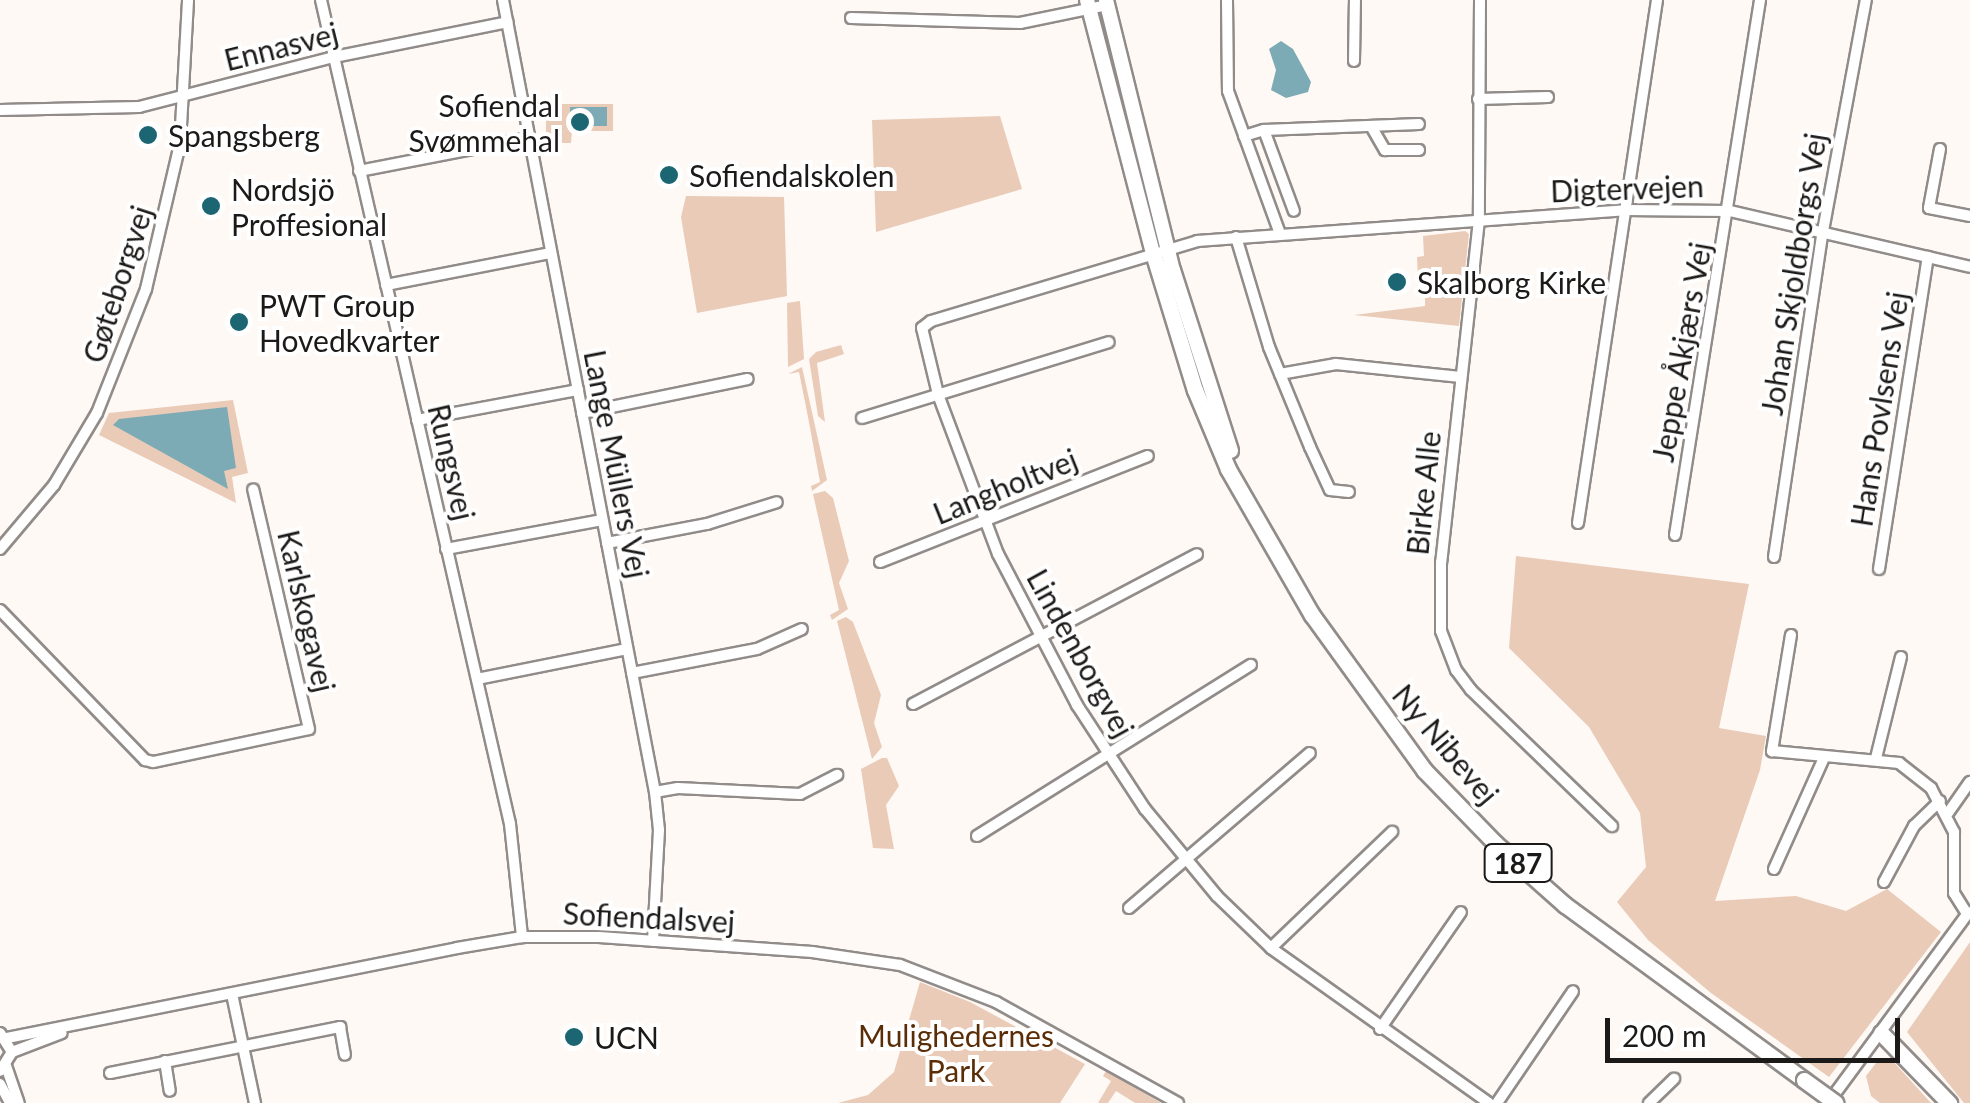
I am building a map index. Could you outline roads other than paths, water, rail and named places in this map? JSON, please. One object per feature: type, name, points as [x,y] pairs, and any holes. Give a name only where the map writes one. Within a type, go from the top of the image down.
[{"type":"highway","name":"Ny Nibevej","points":[[1161,251],[1204,415],[1257,518],[1340,656],[1424,770],[1565,905],[1836,1103]]},
{"type":"highway","name":"Ny Nibevej","points":[[1231,452],[1257,518]]},
{"type":"highway","points":[[1881,1033],[1949,1103]]},
{"type":"main road","name":"Ny Nibevej","points":[[1107,2],[1161,251]]},
{"type":"main road","name":"Ny Nibevej","points":[[1088,5],[1161,251],[1231,452]]},
{"type":"street","name":"Gøteborgvej","points":[[0,549],[54,484],[111,385],[166,218],[186,96],[188,0]]},
{"type":"street","name":"Rungsvej","points":[[320,0],[510,824],[522,937]]},
{"type":"street","name":"Lange Müllers Vej","points":[[503,0],[655,792],[659,830],[653,940]]},
{"type":"street","points":[[1227,0],[1228,91],[1280,234]]},
{"type":"street","points":[[1354,60],[1356,0]]},
{"type":"street","name":"Birke Alle","points":[[1480,0],[1478,220],[1438,608],[1447,650],[1471,690],[1612,826]]},
{"type":"street","points":[[1578,523],[1657,0]]},
{"type":"street","name":"Jeppe Åkjærs Vej","points":[[1675,535],[1730,211],[1760,0]]},
{"type":"street","name":"Johan Skjoldborgs Vej","points":[[1774,557],[1823,232],[1866,0]]},
{"type":"street","points":[[851,18],[1020,23],[1107,2]]},
{"type":"street","name":"Ennasvej","points":[[0,110],[120,110],[334,58],[507,22]]},
{"type":"street","points":[[1478,99],[1548,97]]},
{"type":"street","points":[[1244,136],[1264,130],[1419,124]]},
{"type":"street","points":[[1371,126],[1385,150],[1419,150]]},
{"type":"street","points":[[1264,130],[1294,211]]},
{"type":"street","points":[[359,171],[529,138]]},
{"type":"street","points":[[1940,149],[1928,208],[1970,216]]},
{"type":"street","name":"Digtervejen","points":[[1161,251],[1236,237],[1625,210],[1730,211],[1970,267]]},
{"type":"street","points":[[1236,237],[1280,374],[1330,490],[1349,492]]},
{"type":"street","name":"Lindenborgvej","points":[[1161,251],[931,321],[922,328],[921,337],[938,394],[984,522],[1038,637],[1108,756],[1185,860],[1271,948],[1476,1099],[1489,1103]]},
{"type":"street","points":[[386,285],[551,253]]},
{"type":"street","name":"Hans Povlsens Vej","points":[[1880,570],[1928,257]]},
{"type":"street","points":[[862,418],[1109,342]]},
{"type":"street","points":[[1280,374],[1336,364],[1460,377]]},
{"type":"street","points":[[582,413],[748,379]]},
{"type":"street","points":[[417,420],[578,390]]},
{"type":"street","name":"Langholtvej","points":[[880,562],[1148,456]]},
{"type":"street","name":"Karlskogavej","points":[[0,610],[145,760],[154,762],[309,729],[253,489]]},
{"type":"street","points":[[606,544],[707,524],[777,502]]},
{"type":"street","points":[[446,549],[602,520]]},
{"type":"street","points":[[913,704],[1197,554]]},
{"type":"street","points":[[632,673],[757,649],[802,629]]},
{"type":"street","points":[[1792,635],[1772,751],[1899,763],[1948,813],[1956,849],[1954,893],[1969,912],[1828,1103]]},
{"type":"street","points":[[476,680],[628,649]]},
{"type":"street","points":[[1876,758],[1901,657]]},
{"type":"street","points":[[978,836],[1251,665]]},
{"type":"street","points":[[1129,908],[1310,752]]},
{"type":"street","points":[[1774,869],[1824,758]]},
{"type":"street","points":[[655,792],[678,788],[800,794],[837,775]]},
{"type":"street","points":[[1948,813],[1970,782]]},
{"type":"street","points":[[1884,882],[1914,826],[1940,801]]},
{"type":"street","points":[[1271,948],[1392,832]]},
{"type":"street","points":[[1380,1029],[1461,912]]},
{"type":"street","name":"Sofiendalsvej","points":[[3,1036],[522,937],[653,940],[851,957],[930,974],[996,1002],[1178,1103]]},
{"type":"street","points":[[1498,1103],[1573,992]]},
{"type":"street","points":[[232,994],[255,1103]]},
{"type":"street","name":"Sofiendalsvej","points":[[12,1052],[91,1022]]},
{"type":"street","points":[[110,1073],[340,1027],[345,1055]]},
{"type":"street","points":[[3,1036],[12,1052],[3,1068],[19,1103]]},
{"type":"street","points":[[165,1061],[170,1091]]},
{"type":"street","points":[[1649,1103],[1674,1079]]},
{"type":"street","points":[[0,1084],[10,1103]]},
{"type":"water","points":[[1281,41],[1293,49],[1311,82],[1308,92],[1286,98],[1271,90],[1276,70],[1269,49]]},
{"type":"water","points":[[570,107],[607,107],[607,126],[570,126]]},
{"type":"water","points":[[227,407],[236,468],[224,471],[228,489],[113,425],[119,419]]},
{"type":"place","name":"Sofiendal Svømmehal","points":[[580,122]]},
{"type":"place","name":"Spangsberg","points":[[148,135]]},
{"type":"place","name":"Sofiendalskolen","points":[[669,175]]},
{"type":"place","name":"Nordsjö Proffesional","points":[[211,206]]},
{"type":"place","name":"Skalborg Kirke","points":[[1397,282]]},
{"type":"place","name":"PWT Group Hovedkvarter","points":[[239,322]]},
{"type":"place","name":"UCN","points":[[574,1037]]},
{"type":"park label","name":"Mulighedernes Park","points":[[956,1052]]}]
